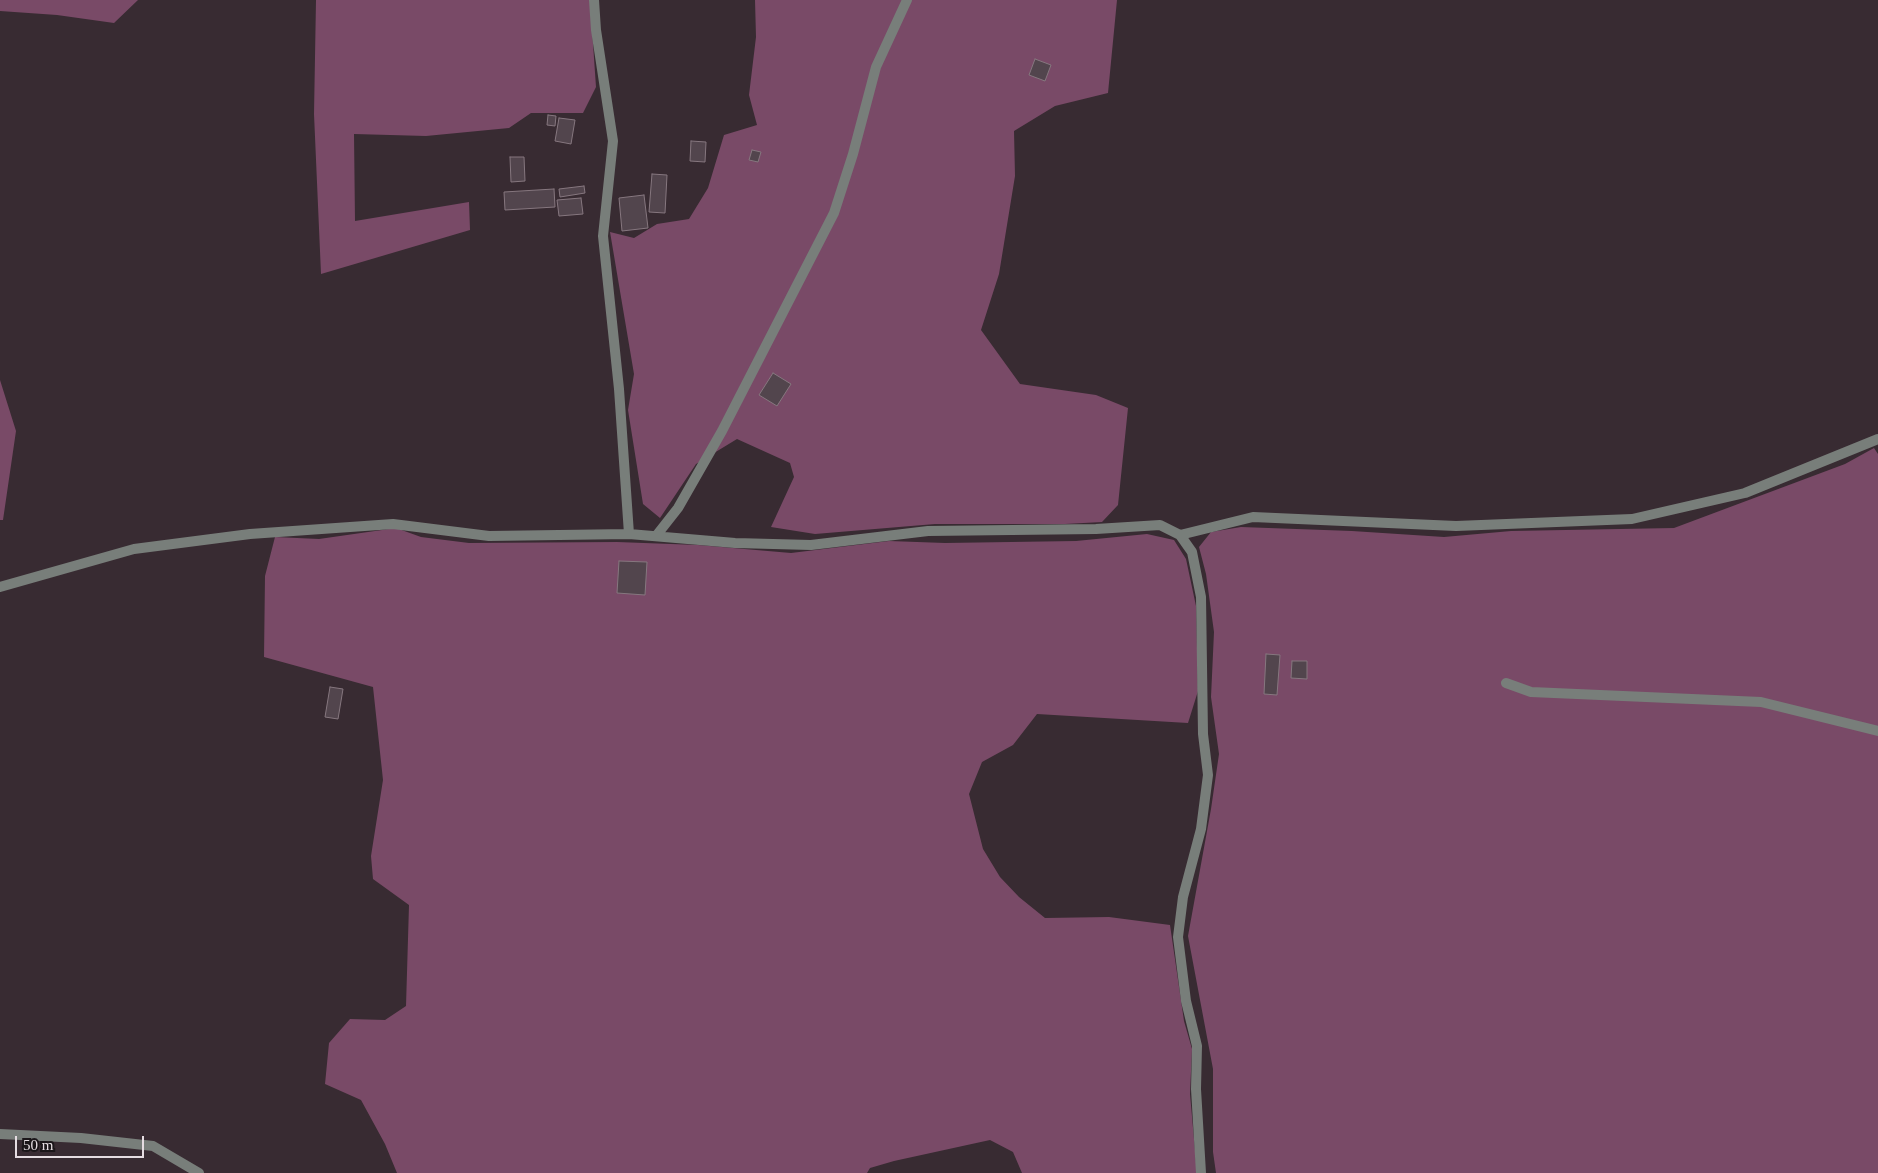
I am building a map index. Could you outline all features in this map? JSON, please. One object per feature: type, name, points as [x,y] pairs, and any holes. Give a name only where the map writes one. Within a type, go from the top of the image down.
[{"type":"street","points":[[594,0],[596,30],[613,141],[603,236],[619,388],[628,534]]},
{"type":"street","points":[[656,536],[678,508],[722,431],[834,213],[853,154],[876,67],[907,0]]},
{"type":"street","points":[[1180,534],[1253,517],[1456,526],[1632,519],[1745,493],[1878,438]]},
{"type":"street","points":[[0,587],[134,549],[250,534],[393,524],[489,536],[628,534],[735,543],[810,545],[928,531],[1096,529],[1160,525],[1180,534],[1192,552],[1201,597],[1203,734],[1208,775],[1201,829],[1183,898],[1178,937],[1186,1001],[1197,1046],[1196,1089],[1201,1173]]},
{"type":"street","points":[[1506,683],[1531,692],[1761,702],[1878,731]]},
{"type":"street","points":[[0,1134],[81,1138],[152,1146],[199,1173]]},
{"type":"shaded area","points":[[0,0],[138,0],[114,23],[57,15],[0,11]]},
{"type":"shaded area","points":[[316,0],[590,0],[596,87],[583,113],[531,113],[509,128],[426,136],[354,134],[355,221],[469,202],[470,230],[321,274],[314,114]]},
{"type":"shaded area","points":[[755,0],[1117,0],[1108,93],[1055,106],[1014,131],[1015,176],[999,274],[981,330],[1020,384],[1096,395],[1128,408],[1118,505],[1102,522],[1065,524],[935,524],[815,534],[771,527],[794,477],[790,463],[737,439],[696,464],[660,518],[643,504],[628,410],[634,374],[610,232],[634,238],[657,224],[689,219],[708,188],[724,135],[757,125],[749,95],[756,37]]},
{"type":"shaded area","points":[[0,380],[16,431],[3,520],[0,520]]},
{"type":"shaded area","points":[[1874,448],[1878,454],[1878,1173],[1216,1173],[1213,1152],[1213,1069],[1188,936],[1219,754],[1211,697],[1214,632],[1206,574],[1199,547],[1211,532],[1241,527],[1444,537],[1511,531],[1674,528],[1845,464]]},
{"type":"shaded area","points":[[396,528],[421,537],[469,543],[617,542],[698,545],[791,553],[889,541],[945,543],[1076,541],[1147,534],[1174,540],[1186,559],[1196,606],[1198,691],[1188,723],[1037,714],[1013,745],[982,762],[969,794],[983,849],[1000,877],[1019,897],[1045,918],[1109,917],[1170,925],[1184,1021],[1192,1049],[1190,1094],[1197,1173],[1022,1173],[1013,1152],[990,1140],[894,1161],[870,1168],[867,1173],[397,1173],[385,1144],[361,1100],[325,1084],[329,1043],[350,1019],[385,1020],[406,1006],[409,905],[373,879],[371,856],[383,780],[373,687],[264,657],[265,576],[275,537],[319,539]]},
{"type":"building","points":[[1035,59],[1051,65],[1045,81],[1029,75]]},
{"type":"building","points":[[548,115],[556,116],[555,126],[547,125]]},
{"type":"building","points":[[559,118],[575,120],[571,144],[555,141]]},
{"type":"building","points":[[691,141],[706,142],[705,162],[690,161]]},
{"type":"building","points":[[752,150],[761,152],[758,162],[749,160]]},
{"type":"building","points":[[510,157],[524,157],[525,181],[511,182]]},
{"type":"building","points":[[652,174],[667,175],[665,213],[649,212]]},
{"type":"building","points":[[584,186],[585,193],[560,197],[559,189]]},
{"type":"building","points":[[554,189],[555,207],[505,210],[504,192]]},
{"type":"building","points":[[644,195],[648,228],[622,231],[619,198]]},
{"type":"building","points":[[581,198],[583,214],[559,216],[557,200]]},
{"type":"building","points":[[773,373],[791,384],[777,406],[759,395]]},
{"type":"building","points":[[619,561],[647,562],[645,595],[617,593]]},
{"type":"building","points":[[1266,654],[1280,655],[1277,695],[1264,694]]},
{"type":"building","points":[[1292,661],[1307,661],[1307,679],[1291,678]]},
{"type":"building","points":[[330,687],[343,689],[338,719],[325,717]]}]
